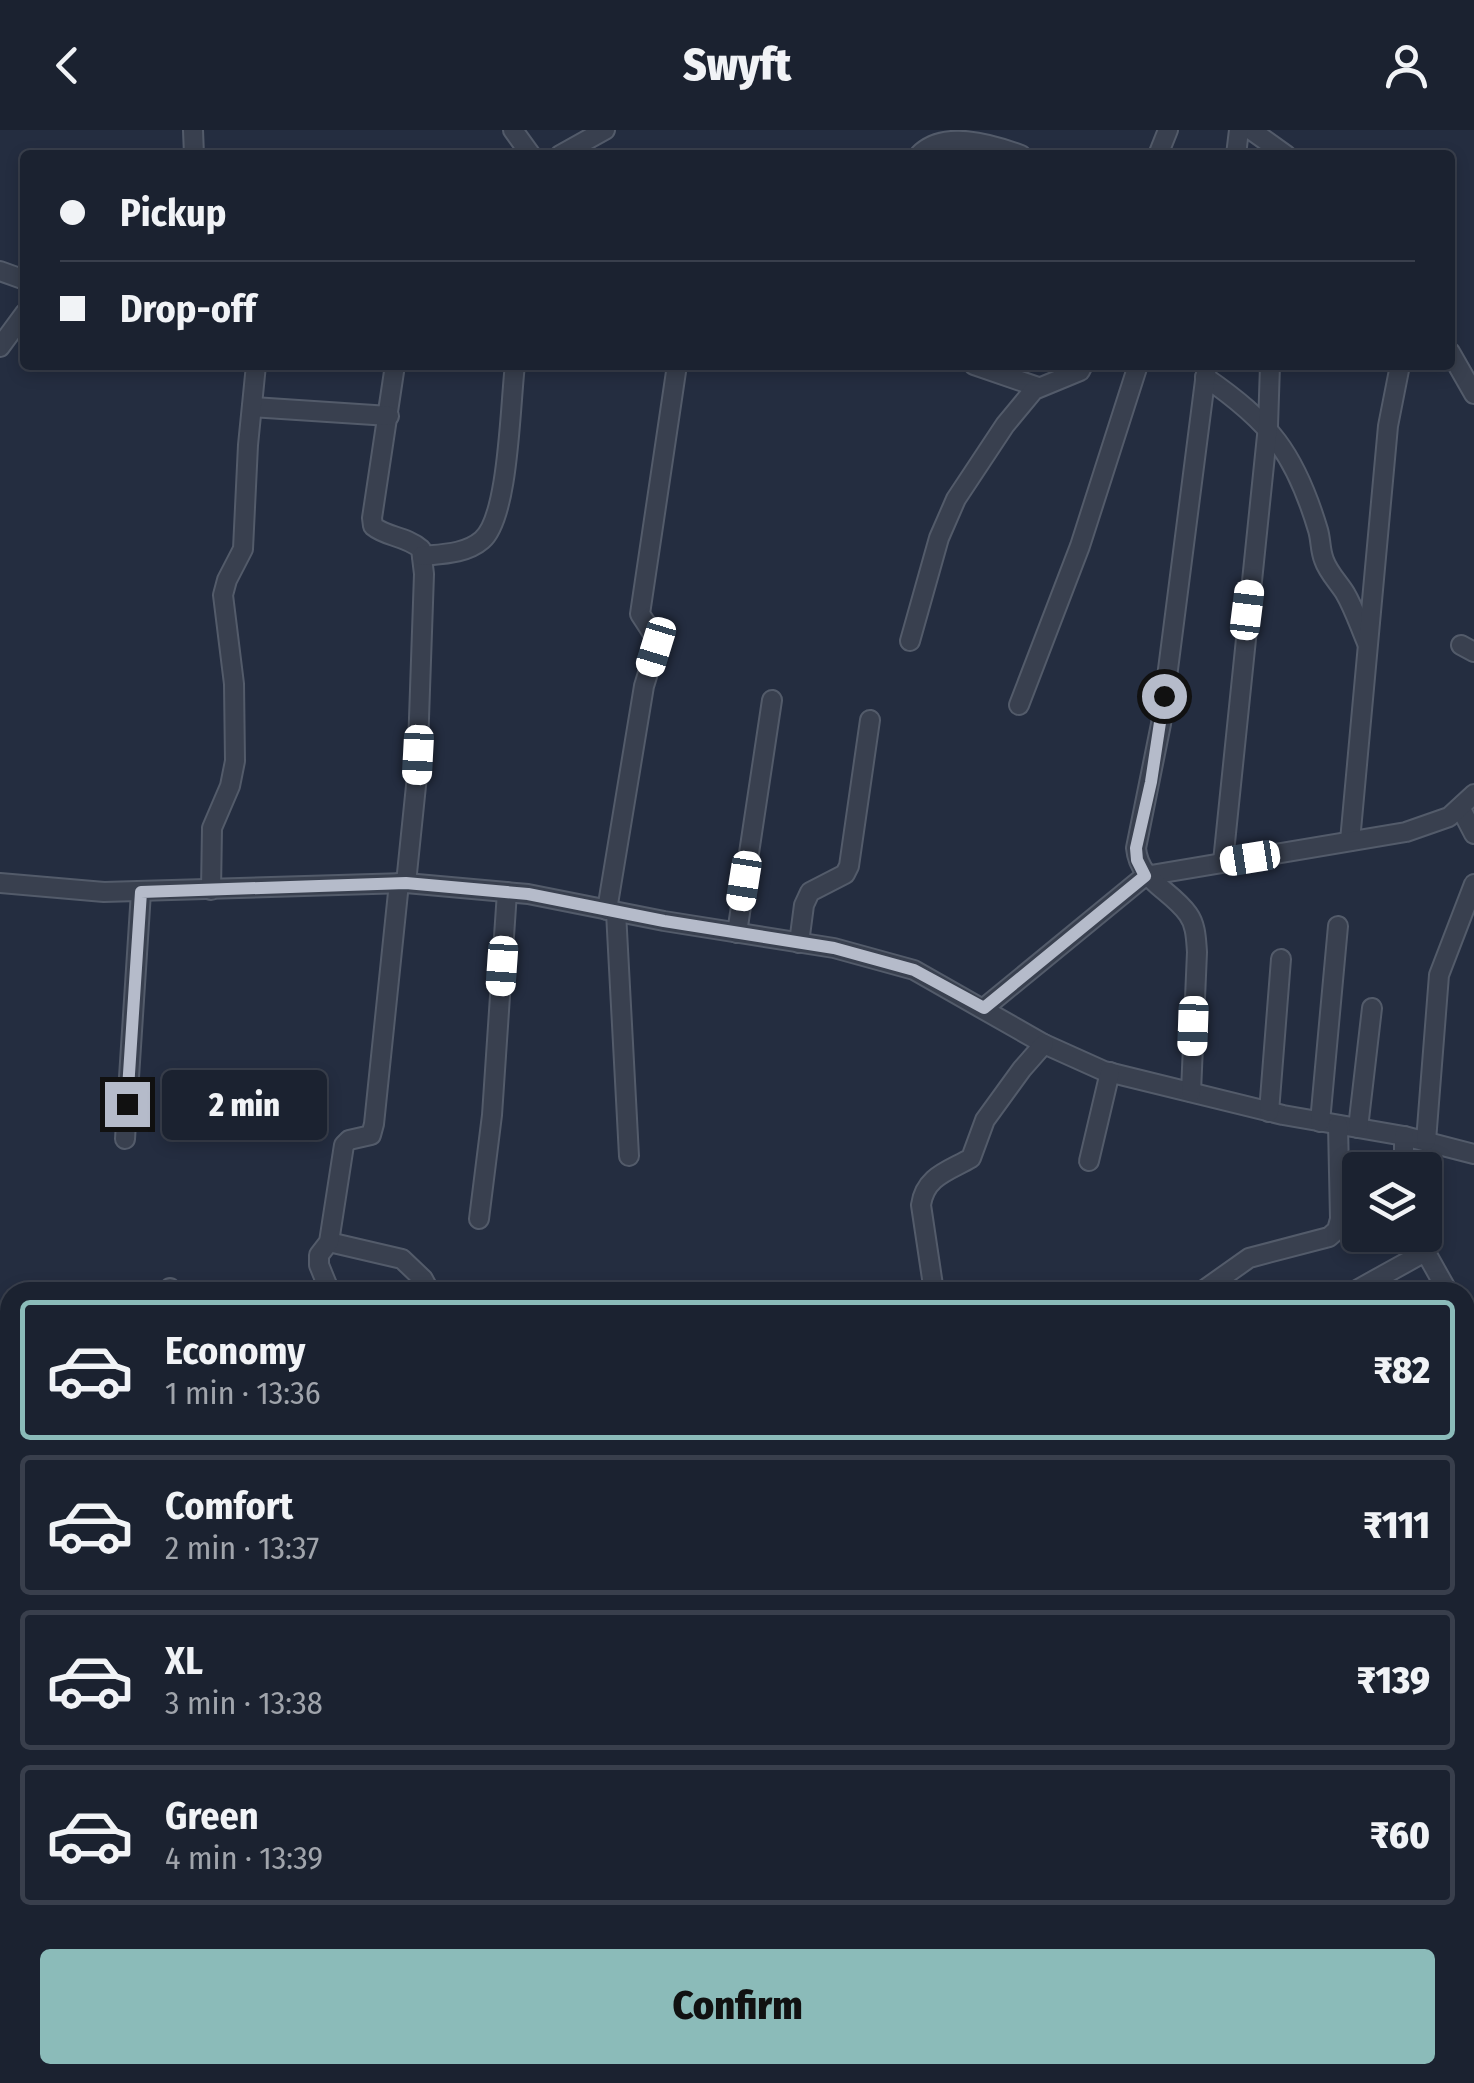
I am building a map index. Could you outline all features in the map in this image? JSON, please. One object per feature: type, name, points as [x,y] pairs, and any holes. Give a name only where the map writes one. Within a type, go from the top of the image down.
[{"type":"street","points":[[569,150],[605,130]]},
{"type":"street","points":[[1251,130],[1279,150]]},
{"type":"street","points":[[922,150],[939,137],[957,134],[1005,150]]},
{"type":"street","points":[[0,347],[20,320]]},
{"type":"street","points":[[1455,361],[1474,394]]},
{"type":"street","points":[[211,890],[212,828],[230,786],[234,761],[234,684],[223,595],[243,548],[256,370]]},
{"type":"street","points":[[326,1282],[318,1265],[319,1256],[330,1242],[344,1144],[371,1134],[374,1124],[417,776],[424,574],[421,548],[373,526],[394,370]]},
{"type":"street","points":[[422,556],[466,550],[493,529],[504,484],[515,370]]},
{"type":"street","points":[[629,1156],[611,911],[644,686],[656,647],[656,637],[640,614],[676,370]]},
{"type":"street","points":[[988,370],[1038,388]]},
{"type":"street","points":[[910,641],[939,538],[956,499],[1004,425],[1038,388],[1080,370]]},
{"type":"street","points":[[1019,705],[1080,546],[1136,370]]},
{"type":"street","points":[[1224,862],[1268,426],[1270,370]]},
{"type":"street","points":[[1350,841],[1388,426],[1399,370]]},
{"type":"street","points":[[1206,371],[1268,426],[1303,485],[1320,535],[1322,556],[1346,595],[1368,644]]},
{"type":"street","points":[[1190,1092],[1195,929],[1189,915],[1145,876],[1136,848],[1161,724],[1206,371]]},
{"type":"street","points":[[252,407],[389,416]]},
{"type":"street","points":[[737,933],[772,700]]},
{"type":"street","points":[[799,943],[804,905],[810,892],[845,874],[848,866],[870,720]]},
{"type":"street","points":[[984,1008],[1145,876],[1431,825],[1460,809],[1474,794]]},
{"type":"street","points":[[1460,809],[1474,834]]},
{"type":"street","points":[[0,884],[141,892],[402,883],[507,892],[799,943],[914,970],[1044,1044],[1110,1072],[1269,1112],[1404,1136],[1474,1154]]},
{"type":"street","points":[[1426,1141],[1439,975],[1474,884]]},
{"type":"street","points":[[125,1139],[141,892]]},
{"type":"street","points":[[479,1220],[492,1115],[507,892]]},
{"type":"street","points":[[1214,1282],[1249,1258],[1329,1238],[1337,1230],[1340,1218],[1329,1123],[1338,926]]},
{"type":"street","points":[[1269,1112],[1281,959]]},
{"type":"street","points":[[1358,1128],[1372,1008]]},
{"type":"street","points":[[933,1282],[921,1205],[923,1191],[936,1176],[972,1158],[985,1120],[1044,1044]]},
{"type":"street","points":[[1089,1160],[1110,1072]]},
{"type":"street","points":[[1404,1136],[1404,1152]]},
{"type":"street","points":[[330,1242],[402,1259],[423,1282]]},
{"type":"street","points":[[1367,1282],[1409,1252]]},
{"type":"street","points":[[1426,1252],[1442,1282]]},
{"type":"route","points":[[127,1104],[141,892],[406,883],[528,894],[834,948],[914,970],[984,1008],[1145,876],[1136,848],[1164,696]]}]
